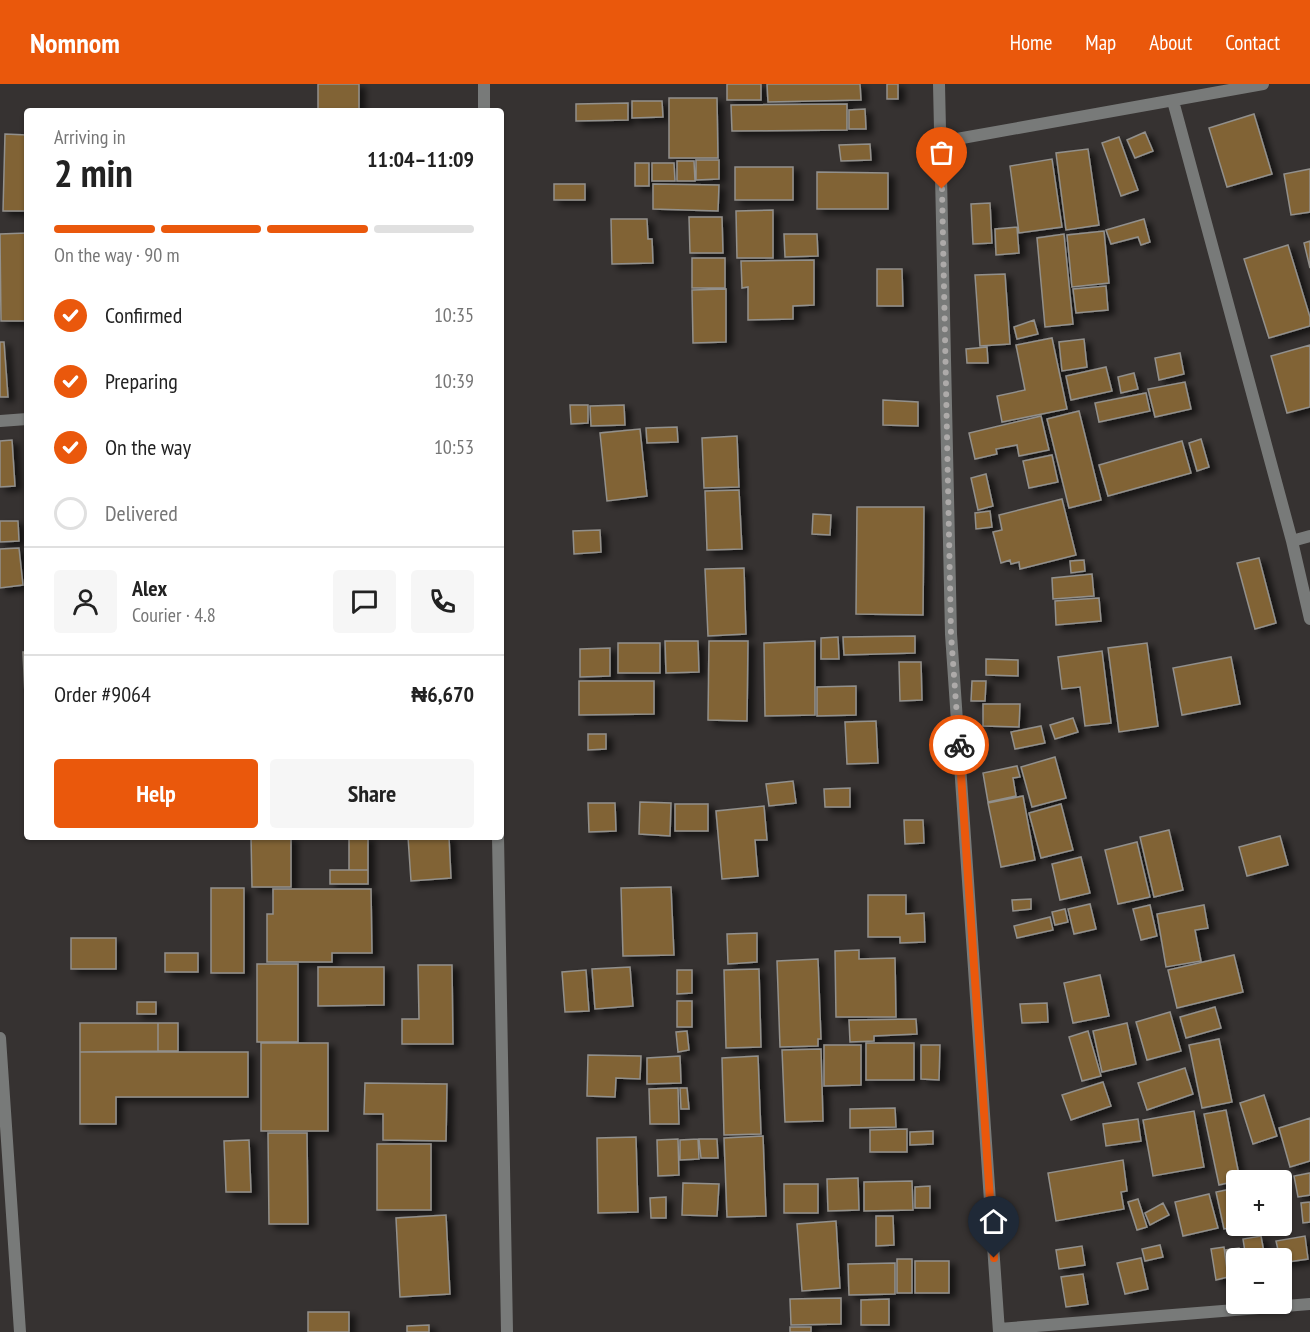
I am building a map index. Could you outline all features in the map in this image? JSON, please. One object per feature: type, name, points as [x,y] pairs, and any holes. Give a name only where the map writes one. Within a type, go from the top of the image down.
[{"type":"street","points":[[484,84],[484,108]]},
{"type":"street","points":[[939,84],[951,634],[999,1331],[1310,1304]]},
{"type":"street","points":[[940,142],[1263,84]]},
{"type":"street","points":[[1173,101],[1292,541],[1310,619]]},
{"type":"street","points":[[0,421],[24,419]]},
{"type":"street","points":[[1292,541],[1310,536]]},
{"type":"street","points":[[498,840],[507,1332]]},
{"type":"street","points":[[0,1038],[20,1332]]},
{"type":"building","points":[[318,84],[359,84],[359,108],[318,108]]},
{"type":"building","points":[[727,84],[761,84],[761,100],[727,100]]},
{"type":"building","points":[[767,84],[860,84],[861,100],[768,102]]},
{"type":"building","points":[[887,84],[898,84],[898,99],[887,99]]},
{"type":"building","points":[[669,98],[717,98],[718,158],[669,158]]},
{"type":"building","points":[[632,101],[662,101],[663,117],[632,118]]},
{"type":"building","points":[[628,103],[628,120],[576,121],[576,104]]},
{"type":"building","points":[[847,104],[847,130],[732,131],[731,105]]},
{"type":"building","points":[[865,109],[866,129],[849,129],[849,110]]},
{"type":"building","points":[[1254,114],[1272,174],[1227,187],[1209,128]]},
{"type":"building","points":[[1145,132],[1153,151],[1135,158],[1127,140]]},
{"type":"building","points":[[5,134],[24,135],[24,211],[3,211]]},
{"type":"building","points":[[1119,137],[1138,190],[1121,196],[1102,143]]},
{"type":"building","points":[[870,144],[871,160],[841,161],[839,145]]},
{"type":"building","points":[[1088,149],[1099,225],[1066,230],[1056,153]]},
{"type":"building","points":[[1052,159],[1062,227],[1019,233],[1010,166]]},
{"type":"building","points":[[696,160],[719,160],[719,179],[696,180]]},
{"type":"building","points":[[677,161],[694,161],[695,181],[677,181]]},
{"type":"building","points":[[635,163],[649,163],[649,186],[635,186]]},
{"type":"building","points":[[652,163],[674,163],[675,181],[652,181]]},
{"type":"building","points":[[735,167],[793,167],[793,200],[735,200]]},
{"type":"building","points":[[1310,169],[1310,212],[1291,215],[1284,174]]},
{"type":"building","points":[[817,172],[888,173],[888,209],[817,209]]},
{"type":"building","points":[[554,184],[585,184],[585,200],[554,200]]},
{"type":"building","points":[[653,184],[719,185],[718,211],[653,209]]},
{"type":"building","points":[[990,203],[992,243],[973,244],[971,204]]},
{"type":"building","points":[[773,210],[773,258],[737,258],[736,211]]},
{"type":"building","points":[[689,217],[722,217],[723,253],[690,253]]},
{"type":"building","points":[[611,219],[647,219],[648,239],[652,239],[653,263],[612,264]]},
{"type":"building","points":[[1144,219],[1150,242],[1141,245],[1138,237],[1111,244],[1106,230]]},
{"type":"building","points":[[1017,227],[1019,253],[996,255],[995,229]]},
{"type":"building","points":[[1104,231],[1109,283],[1072,287],[1067,235]]},
{"type":"building","points":[[24,233],[24,321],[1,321],[0,234]]},
{"type":"building","points":[[784,234],[817,234],[818,256],[785,257]]},
{"type":"building","points":[[1064,234],[1073,324],[1045,327],[1037,238]]},
{"type":"building","points":[[1310,241],[1310,268],[1304,243]]},
{"type":"building","points":[[1288,245],[1310,317],[1310,326],[1269,338],[1244,259]]},
{"type":"building","points":[[692,258],[725,258],[725,288],[692,288]]},
{"type":"building","points":[[814,260],[814,305],[793,306],[793,319],[748,320],[748,287],[742,288],[741,261]]},
{"type":"building","points":[[877,269],[902,269],[903,306],[877,306]]},
{"type":"building","points":[[1005,274],[1010,344],[980,346],[975,275]]},
{"type":"building","points":[[1106,286],[1108,310],[1076,313],[1073,289]]},
{"type":"building","points":[[726,289],[726,342],[693,343],[692,290]]},
{"type":"building","points":[[1034,320],[1038,334],[1017,339],[1014,327]]},
{"type":"building","points":[[1052,338],[1067,409],[1002,422],[997,396],[1025,390],[1016,345]]},
{"type":"building","points":[[1084,339],[1087,367],[1062,371],[1059,342]]},
{"type":"building","points":[[0,342],[4,342],[8,397],[0,397]]},
{"type":"building","points":[[1310,345],[1310,407],[1287,413],[1271,356]]},
{"type":"building","points":[[987,347],[988,363],[967,363],[966,349]]},
{"type":"building","points":[[1180,353],[1184,374],[1159,380],[1155,358]]},
{"type":"building","points":[[1106,367],[1112,391],[1071,400],[1066,376]]},
{"type":"building","points":[[1134,373],[1138,389],[1121,393],[1118,377]]},
{"type":"building","points":[[1185,382],[1191,409],[1155,417],[1148,389]]},
{"type":"building","points":[[1146,393],[1150,411],[1099,422],[1095,403]]},
{"type":"building","points":[[883,400],[918,402],[918,426],[883,425]]},
{"type":"building","points":[[570,405],[588,405],[588,423],[571,424]]},
{"type":"building","points":[[624,405],[625,425],[591,426],[590,406]]},
{"type":"building","points":[[1079,411],[1101,500],[1069,508],[1047,419]]},
{"type":"building","points":[[1041,416],[1049,450],[1019,456],[1017,445],[996,449],[997,454],[975,459],[969,433]]},
{"type":"building","points":[[677,427],[678,442],[647,443],[646,428]]},
{"type":"building","points":[[640,429],[647,496],[607,501],[600,433]]},
{"type":"building","points":[[737,436],[739,487],[704,488],[702,438]]},
{"type":"building","points":[[1201,439],[1209,467],[1197,471],[1189,443]]},
{"type":"building","points":[[12,440],[15,486],[0,487],[0,441]]},
{"type":"building","points":[[1182,441],[1191,473],[1108,496],[1099,465]]},
{"type":"building","points":[[1052,455],[1058,482],[1029,488],[1023,461]]},
{"type":"building","points":[[986,474],[993,506],[978,510],[971,478]]},
{"type":"building","points":[[739,490],[742,549],[707,550],[705,491]]},
{"type":"building","points":[[1062,499],[1076,555],[1020,569],[1019,562],[1011,564],[1010,560],[1001,563],[993,532],[1002,530],[999,515]]},
{"type":"building","points":[[857,507],[924,507],[923,615],[856,614]]},
{"type":"building","points":[[990,511],[992,527],[976,529],[975,513]]},
{"type":"building","points":[[813,514],[831,515],[830,535],[812,534]]},
{"type":"building","points":[[0,521],[18,521],[19,541],[0,542]]},
{"type":"building","points":[[600,530],[601,552],[574,554],[573,531]]},
{"type":"building","points":[[19,548],[23,585],[0,588],[0,549]]},
{"type":"building","points":[[1259,558],[1276,623],[1255,629],[1237,563]]},
{"type":"building","points":[[1084,560],[1085,571],[1071,573],[1070,561]]},
{"type":"building","points":[[744,568],[746,634],[708,636],[705,569]]},
{"type":"building","points":[[1092,574],[1094,596],[1053,599],[1052,578]]},
{"type":"building","points":[[1099,598],[1101,621],[1056,625],[1055,601]]},
{"type":"building","points":[[915,636],[915,653],[844,655],[843,637]]},
{"type":"building","points":[[838,637],[839,659],[821,659],[821,638]]},
{"type":"building","points":[[665,641],[698,641],[699,672],[666,673]]},
{"type":"building","points":[[709,641],[748,641],[747,721],[708,720]]},
{"type":"building","points":[[815,641],[815,715],[765,716],[764,643]]},
{"type":"building","points":[[618,643],[660,643],[660,673],[618,673]]},
{"type":"building","points":[[1147,643],[1158,726],[1119,732],[1108,648]]},
{"type":"building","points":[[610,648],[610,676],[580,677],[580,649]]},
{"type":"building","points":[[1102,651],[1111,723],[1085,726],[1080,687],[1062,689],[1058,657]]},
{"type":"building","points":[[1231,657],[1240,704],[1182,715],[1173,668]]},
{"type":"building","points":[[986,659],[1018,660],[1018,676],[986,675]]},
{"type":"building","points":[[899,662],[921,662],[922,700],[900,701]]},
{"type":"building","points":[[579,681],[654,681],[654,714],[579,715]]},
{"type":"building","points":[[972,681],[986,681],[985,701],[971,701]]},
{"type":"building","points":[[856,686],[856,715],[817,716],[817,687]]},
{"type":"building","points":[[983,704],[1020,704],[1019,727],[983,726]]},
{"type":"building","points":[[1073,718],[1078,732],[1055,739],[1050,725]]},
{"type":"building","points":[[876,721],[878,763],[847,764],[845,722]]},
{"type":"building","points":[[1041,726],[1045,743],[1015,749],[1011,732]]},
{"type":"building","points":[[588,734],[606,734],[606,749],[588,750]]},
{"type":"building","points":[[1055,757],[1066,798],[1032,807],[1021,767]]},
{"type":"building","points":[[1017,766],[1020,777],[1013,778],[1016,796],[988,802],[983,773]]},
{"type":"building","points":[[793,781],[796,803],[769,806],[766,784]]},
{"type":"building","points":[[850,788],[850,807],[825,807],[824,789]]},
{"type":"building","points":[[1023,796],[1035,860],[1001,867],[988,803]]},
{"type":"building","points":[[640,802],[671,803],[670,836],[639,834]]},
{"type":"building","points":[[588,803],[615,803],[616,831],[589,832]]},
{"type":"building","points":[[675,804],[708,804],[708,831],[675,831]]},
{"type":"building","points":[[1061,804],[1073,850],[1041,858],[1029,813]]},
{"type":"building","points":[[764,806],[767,840],[755,840],[758,876],[722,879],[716,811]]},
{"type":"building","points":[[904,820],[923,820],[924,843],[905,844]]},
{"type":"building","points":[[1169,830],[1183,890],[1154,897],[1140,837]]},
{"type":"building","points":[[1280,836],[1288,865],[1247,876],[1239,847]]},
{"type":"building","points":[[251,840],[291,840],[291,887],[252,887]]},
{"type":"building","points":[[349,840],[368,840],[368,870],[349,870]]},
{"type":"building","points":[[408,840],[449,840],[451,878],[411,881]]},
{"type":"building","points":[[1137,842],[1150,897],[1118,904],[1105,850]]},
{"type":"building","points":[[1081,857],[1090,893],[1060,900],[1052,864]]},
{"type":"building","points":[[330,870],[368,870],[368,884],[330,884]]},
{"type":"building","points":[[671,887],[674,955],[623,956],[621,888]]},
{"type":"building","points":[[211,888],[244,888],[244,973],[211,973]]},
{"type":"building","points":[[273,889],[371,889],[372,953],[332,953],[332,962],[267,962],[267,914],[273,914]]},
{"type":"building","points":[[868,895],[906,895],[906,914],[924,913],[925,942],[900,943],[900,937],[868,937]]},
{"type":"building","points":[[1031,899],[1031,909],[1013,911],[1012,900]]},
{"type":"building","points":[[1090,904],[1096,929],[1074,934],[1068,909]]},
{"type":"building","points":[[1150,905],[1157,936],[1141,940],[1133,909]]},
{"type":"building","points":[[1204,905],[1208,928],[1195,930],[1201,961],[1166,967],[1157,914]]},
{"type":"building","points":[[1065,909],[1068,922],[1055,925],[1052,912]]},
{"type":"building","points":[[1050,917],[1053,930],[1017,938],[1014,926]]},
{"type":"building","points":[[757,933],[757,962],[728,964],[727,934]]},
{"type":"building","points":[[71,938],[116,938],[116,969],[71,969]]},
{"type":"building","points":[[859,950],[859,959],[895,958],[896,1017],[836,1017],[835,951]]},
{"type":"building","points":[[165,953],[198,953],[198,972],[165,972]]},
{"type":"building","points":[[1234,955],[1243,992],[1177,1008],[1168,970]]},
{"type":"building","points":[[818,959],[821,1039],[818,1039],[818,1046],[780,1047],[777,961]]},
{"type":"building","points":[[257,964],[298,964],[298,1042],[257,1042]]},
{"type":"building","points":[[418,965],[452,965],[453,1044],[402,1044],[402,1019],[419,1019]]},
{"type":"building","points":[[318,967],[384,967],[384,1005],[318,1006]]},
{"type":"building","points":[[630,967],[633,1006],[595,1009],[592,969]]},
{"type":"building","points":[[759,969],[761,1047],[726,1048],[724,970]]},
{"type":"building","points":[[586,970],[589,1011],[565,1012],[562,972]]},
{"type":"building","points":[[677,970],[692,970],[692,993],[677,994]]},
{"type":"building","points":[[1100,975],[1109,1016],[1073,1023],[1064,983]]},
{"type":"building","points":[[677,1001],[692,1001],[692,1027],[677,1027]]},
{"type":"building","points":[[137,1002],[156,1002],[156,1014],[137,1014]]},
{"type":"building","points":[[1047,1003],[1048,1022],[1022,1023],[1020,1004]]},
{"type":"building","points":[[1215,1007],[1221,1028],[1186,1038],[1180,1017]]},
{"type":"building","points":[[1170,1012],[1181,1051],[1147,1060],[1136,1022]]},
{"type":"building","points":[[916,1019],[917,1034],[874,1036],[874,1041],[850,1042],[849,1020]]},
{"type":"building","points":[[80,1023],[158,1023],[158,1051],[80,1052]]},
{"type":"building","points":[[158,1023],[178,1023],[178,1051],[158,1051]]},
{"type":"building","points":[[1127,1023],[1136,1064],[1102,1072],[1093,1031]]},
{"type":"building","points":[[687,1031],[689,1050],[678,1052],[676,1032]]},
{"type":"building","points":[[1088,1031],[1101,1076],[1082,1081],[1069,1037]]},
{"type":"building","points":[[1219,1039],[1232,1102],[1202,1108],[1189,1045]]},
{"type":"building","points":[[261,1043],[328,1043],[328,1131],[261,1131]]},
{"type":"building","points":[[866,1043],[914,1043],[914,1080],[866,1080]]},
{"type":"building","points":[[824,1045],[861,1045],[861,1085],[824,1086]]},
{"type":"building","points":[[921,1045],[940,1045],[939,1080],[921,1079]]},
{"type":"building","points":[[821,1049],[823,1121],[785,1122],[782,1050]]},
{"type":"building","points":[[80,1052],[248,1052],[248,1097],[116,1097],[116,1124],[80,1124]]},
{"type":"building","points":[[588,1055],[641,1056],[640,1079],[616,1078],[615,1097],[587,1096]]},
{"type":"building","points":[[680,1056],[681,1083],[647,1084],[647,1058]]},
{"type":"building","points":[[758,1056],[761,1134],[724,1135],[722,1058]]},
{"type":"building","points":[[1185,1068],[1193,1094],[1147,1110],[1138,1083]]},
{"type":"building","points":[[1103,1082],[1111,1106],[1071,1120],[1062,1095]]},
{"type":"building","points":[[365,1083],[447,1084],[446,1141],[383,1140],[383,1114],[364,1114]]},
{"type":"building","points":[[678,1088],[679,1124],[650,1124],[649,1089]]},
{"type":"building","points":[[680,1088],[687,1088],[689,1109],[681,1109]]},
{"type":"building","points":[[1264,1095],[1277,1136],[1253,1144],[1240,1103]]},
{"type":"building","points":[[895,1108],[896,1127],[850,1128],[850,1109]]},
{"type":"building","points":[[1226,1110],[1238,1170],[1226,1170],[1226,1183],[1219,1185],[1204,1114]]},
{"type":"building","points":[[1194,1111],[1204,1167],[1153,1176],[1143,1120]]},
{"type":"building","points":[[1310,1118],[1310,1161],[1290,1167],[1279,1128]]},
{"type":"building","points":[[1138,1119],[1141,1141],[1106,1146],[1103,1124]]},
{"type":"building","points":[[907,1129],[907,1152],[870,1152],[870,1130]]},
{"type":"building","points":[[933,1131],[933,1144],[910,1145],[910,1132]]},
{"type":"building","points":[[268,1133],[307,1133],[308,1224],[269,1224]]},
{"type":"building","points":[[763,1136],[766,1216],[727,1217],[724,1138]]},
{"type":"building","points":[[636,1137],[638,1212],[598,1213],[597,1138]]},
{"type":"building","points":[[678,1139],[679,1175],[658,1176],[657,1140]]},
{"type":"building","points":[[698,1139],[699,1159],[680,1160],[680,1140]]},
{"type":"building","points":[[699,1139],[717,1139],[718,1158],[701,1158]]},
{"type":"building","points":[[249,1140],[251,1192],[226,1192],[224,1141]]},
{"type":"building","points":[[377,1144],[431,1144],[431,1210],[377,1210]]},
{"type":"building","points":[[1123,1160],[1127,1191],[1121,1192],[1124,1209],[1056,1221],[1048,1173]]},
{"type":"building","points":[[1310,1173],[1310,1195],[1298,1197],[1294,1176]]},
{"type":"building","points":[[858,1178],[859,1210],[828,1211],[827,1179]]},
{"type":"building","points":[[912,1181],[913,1210],[864,1211],[864,1182]]},
{"type":"building","points":[[683,1183],[719,1184],[717,1216],[682,1215]]},
{"type":"building","points":[[784,1184],[818,1184],[818,1213],[784,1213]]},
{"type":"building","points":[[930,1186],[930,1208],[915,1208],[915,1187]]},
{"type":"building","points":[[1226,1190],[1226,1229],[1224,1229],[1216,1192]]},
{"type":"building","points":[[1209,1194],[1218,1228],[1183,1236],[1175,1202]]},
{"type":"building","points":[[666,1197],[666,1218],[651,1218],[650,1198]]},
{"type":"building","points":[[1138,1199],[1147,1227],[1137,1230],[1128,1202]]},
{"type":"building","points":[[1310,1202],[1310,1222],[1303,1223],[1301,1203]]},
{"type":"building","points":[[1163,1203],[1169,1215],[1150,1225],[1145,1213]]},
{"type":"building","points":[[446,1215],[450,1294],[400,1297],[396,1218]]},
{"type":"building","points":[[876,1216],[893,1216],[894,1245],[876,1246]]},
{"type":"building","points":[[836,1221],[840,1288],[802,1291],[797,1224]]},
{"type":"building","points":[[1261,1236],[1263,1248],[1244,1248],[1243,1239]]},
{"type":"building","points":[[1305,1236],[1308,1259],[1292,1261],[1292,1248],[1278,1248],[1276,1241]]},
{"type":"building","points":[[1160,1245],[1163,1257],[1145,1261],[1142,1249]]},
{"type":"building","points":[[1082,1246],[1085,1265],[1059,1269],[1056,1250]]},
{"type":"building","points":[[1224,1247],[1226,1278],[1216,1280],[1211,1249]]},
{"type":"building","points":[[1141,1258],[1148,1289],[1125,1294],[1117,1263]]},
{"type":"building","points":[[897,1259],[912,1259],[912,1293],[897,1293]]},
{"type":"building","points":[[915,1261],[949,1261],[949,1293],[915,1293]]},
{"type":"building","points":[[895,1263],[895,1294],[849,1295],[848,1264]]},
{"type":"building","points":[[1083,1274],[1088,1304],[1066,1307],[1061,1277]]},
{"type":"building","points":[[841,1298],[841,1324],[791,1325],[790,1299]]},
{"type":"building","points":[[889,1299],[889,1325],[861,1325],[861,1300]]},
{"type":"building","points":[[308,1312],[349,1312],[349,1332],[308,1332]]},
{"type":"building","points":[[429,1325],[429,1332],[407,1332],[407,1326]]},
{"type":"building","points":[[790,1327],[811,1327],[811,1332],[790,1332]]},
{"type":"way so far","points":[[942,189],[951,634],[959,745]]},
{"type":"route","points":[[959,745],[994,1258]]}]
